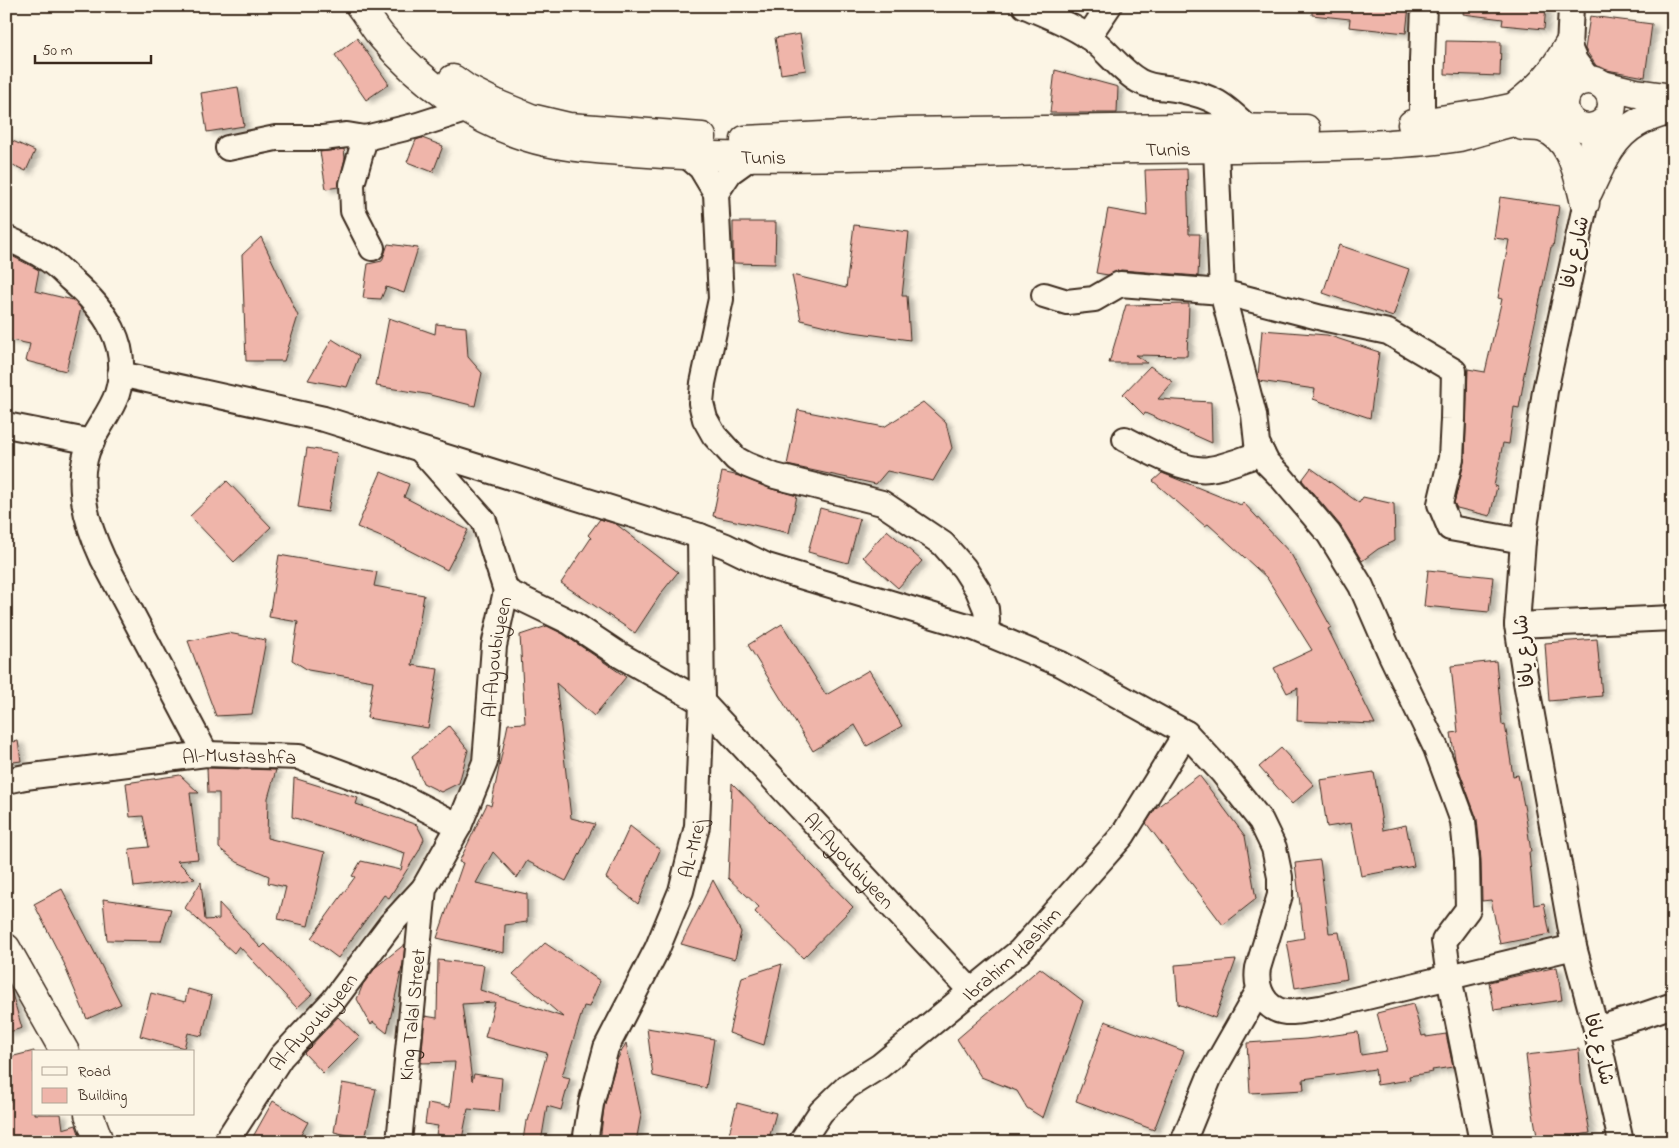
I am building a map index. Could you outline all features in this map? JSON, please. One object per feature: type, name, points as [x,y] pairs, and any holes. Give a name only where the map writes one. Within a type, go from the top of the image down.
[{"type":"main road","name":"Tunis","points":[[360,6],[382,37],[418,73],[444,94],[491,124],[529,138],[561,145],[751,158],[1337,146],[1418,142],[1457,137],[1510,116]]},
{"type":"main road","points":[[383,6],[389,16],[412,42],[437,67],[468,89],[531,118],[569,127],[734,140],[900,132],[1180,128],[1336,129],[1422,123],[1488,113],[1510,116],[1553,116],[1585,103],[1636,93],[1672,106]]},
{"type":"main road","points":[[1510,116],[1554,70],[1568,46]]},
{"type":"main road","points":[[1586,198],[1606,154],[1616,140],[1637,123],[1672,106]]},
{"type":"main road","points":[[1510,116],[1556,135],[1567,147],[1586,198]]},
{"type":"main road","points":[[6,948],[63,1050]]},
{"type":"main road","points":[[90,1116],[99,1142]]},
{"type":"street","points":[[1025,6],[1058,20],[1088,36],[1139,81],[1208,97],[1220,103],[1248,128]]},
{"type":"street","points":[[1088,36],[1109,6]]},
{"type":"street","points":[[1422,123],[1424,6]]},
{"type":"street","points":[[1571,6],[1568,46],[1575,61],[1585,103]]},
{"type":"street","name":"شارع يافا","points":[[1585,103],[1586,198],[1545,391],[1523,541],[1517,625],[1574,947],[1596,1029],[1621,1142]]},
{"type":"street","points":[[228,148],[276,138],[322,138],[347,135],[365,138],[468,110]]},
{"type":"street","points":[[365,138],[352,184],[353,211],[372,248]]},
{"type":"street","points":[[1216,148],[1222,292],[1254,415],[1257,443],[1267,463],[1329,534],[1361,586],[1391,655],[1436,748],[1463,821],[1468,868],[1468,909],[1444,941],[1449,977],[1482,1142]]},
{"type":"street","points":[[686,155],[701,168],[716,194],[721,299],[703,383],[701,403],[705,419],[714,436],[736,459],[747,466],[775,476],[882,503],[943,544],[964,568],[978,590],[986,609],[985,632]]},
{"type":"street","points":[[716,194],[730,172],[751,158]]},
{"type":"street","points":[[6,238],[48,259],[95,302],[108,321],[117,342],[120,354],[120,374],[117,393],[85,459],[84,494],[86,511],[96,545],[206,754]]},
{"type":"street","points":[[1044,295],[1067,302],[1094,299],[1120,284],[1222,292],[1322,318],[1388,332],[1454,371],[1451,458],[1440,504],[1450,528],[1523,541]]},
{"type":"street","points":[[120,374],[324,419],[700,536],[767,566],[985,632],[1061,664],[1186,733],[1222,772],[1261,821],[1274,848],[1280,878],[1280,895],[1256,978],[1259,990],[1265,1001],[1275,1008],[1286,1012],[1321,1008],[1574,947]]},
{"type":"street","points":[[6,425],[92,442]]},
{"type":"street","points":[[1125,438],[1158,456],[1191,468],[1208,470],[1262,453]]},
{"type":"street","points":[[421,450],[484,521],[506,591]]},
{"type":"street","name":"AL-Mrej","points":[[585,1142],[591,1104],[606,1048],[657,949],[681,891],[697,826],[702,702],[700,536]]},
{"type":"street","name":"Al-Ayoubiyeen","points":[[226,1142],[281,1057],[334,1000],[391,924],[424,888],[459,826],[485,762],[494,646],[506,591],[570,622],[618,654],[702,702],[971,991]]},
{"type":"street","points":[[1517,625],[1673,618]]},
{"type":"street","name":"Ibrahim Hashim","points":[[801,1142],[810,1127],[834,1098],[880,1066],[1020,951],[1123,834],[1186,733]]},
{"type":"street","name":"Al-Mustashfa","points":[[6,781],[206,754],[299,757],[391,791],[459,826]]},
{"type":"street","name":"King Talal Street","points":[[399,1142],[424,888]]},
{"type":"street","points":[[1183,1142],[1210,1076],[1259,990]]},
{"type":"street","points":[[1596,1029],[1673,1005]]},
{"type":"building","points":[[1312,6],[1409,6],[1406,33],[1349,27],[1350,19],[1312,15]]},
{"type":"building","points":[[1464,6],[1546,6],[1544,29],[1502,25],[1503,19],[1463,14]]},
{"type":"building","points":[[1590,16],[1652,24],[1645,77],[1599,70],[1585,49]]},
{"type":"building","points":[[800,34],[806,70],[781,74],[775,38]]},
{"type":"building","points":[[357,38],[389,84],[366,100],[335,55]]},
{"type":"building","points":[[1446,41],[1501,42],[1500,76],[1445,74]]},
{"type":"building","points":[[1055,70],[1118,87],[1117,113],[1050,113]]},
{"type":"building","points":[[238,87],[244,126],[207,132],[201,93]]},
{"type":"building","points":[[6,138],[35,151],[26,171],[6,162]]},
{"type":"building","points":[[422,138],[443,146],[433,172],[407,162],[416,140]]},
{"type":"building","points":[[344,149],[345,158],[338,187],[326,189],[320,152]]},
{"type":"building","points":[[1187,169],[1189,234],[1200,234],[1198,276],[1121,270],[1108,275],[1096,273],[1108,209],[1147,216],[1145,170]]},
{"type":"building","points":[[1500,197],[1559,206],[1553,247],[1551,247],[1523,379],[1519,408],[1514,407],[1509,444],[1503,443],[1494,486],[1497,487],[1490,516],[1457,508],[1454,503],[1465,459],[1468,369],[1485,372],[1502,299],[1498,298],[1509,240],[1494,238]]},
{"type":"building","points":[[733,222],[776,222],[775,264],[733,263]]},
{"type":"building","points":[[854,225],[909,232],[902,296],[907,296],[910,340],[846,331],[801,320],[792,275],[846,288]]},
{"type":"building","points":[[261,237],[298,316],[284,361],[246,361],[242,255]]},
{"type":"building","points":[[388,244],[418,248],[404,293],[386,287],[381,299],[363,298],[368,264],[382,261]]},
{"type":"building","points":[[1339,245],[1409,269],[1393,317],[1323,293]]},
{"type":"building","points":[[6,253],[39,270],[35,291],[73,300],[81,308],[66,371],[26,361],[30,344],[6,339]]},
{"type":"building","points":[[1189,304],[1187,356],[1135,355],[1147,363],[1109,363],[1126,305]]},
{"type":"building","points":[[389,318],[435,334],[436,324],[466,327],[468,357],[482,373],[475,406],[426,394],[376,386]]},
{"type":"building","points":[[1262,330],[1327,335],[1379,352],[1370,418],[1313,399],[1315,389],[1259,381]]},
{"type":"building","points":[[332,339],[359,356],[347,387],[308,380]]},
{"type":"building","points":[[1150,366],[1173,382],[1158,399],[1211,402],[1212,443],[1145,413],[1144,415],[1123,394]]},
{"type":"building","points":[[923,402],[946,423],[952,448],[933,481],[887,471],[876,484],[787,465],[798,410],[884,427]]},
{"type":"building","points":[[307,448],[337,453],[328,512],[298,507]]},
{"type":"building","points":[[1311,468],[1359,503],[1363,497],[1394,504],[1395,541],[1378,549],[1362,561],[1340,525],[1302,480]]},
{"type":"building","points":[[381,472],[409,484],[404,497],[468,530],[447,570],[393,542],[357,527]]},
{"type":"building","points":[[722,472],[797,496],[789,533],[713,516]]},
{"type":"building","points":[[1162,473],[1241,505],[1243,502],[1291,554],[1331,627],[1328,629],[1375,724],[1297,721],[1298,688],[1287,693],[1274,668],[1312,650],[1267,578],[1208,524],[1205,526],[1153,481]]},
{"type":"building","points":[[227,481],[271,527],[234,562],[190,516]]},
{"type":"building","points":[[820,508],[860,519],[848,563],[808,552]]},
{"type":"building","points":[[600,519],[616,524],[678,572],[662,592],[635,633],[561,583],[591,538],[588,535]]},
{"type":"building","points":[[887,530],[922,561],[898,588],[863,557]]},
{"type":"building","points":[[279,555],[377,572],[374,586],[424,595],[412,665],[438,669],[428,728],[367,718],[373,681],[308,670],[292,660],[298,622],[269,617]]},
{"type":"building","points":[[1428,570],[1493,577],[1489,612],[1424,606]]},
{"type":"building","points":[[782,624],[826,695],[869,670],[902,726],[867,746],[855,725],[813,751],[748,645]]},
{"type":"building","points":[[547,626],[563,634],[626,677],[594,716],[556,683],[571,818],[595,824],[566,881],[527,861],[517,878],[493,852],[476,883],[527,894],[527,922],[505,925],[504,953],[437,938],[463,863],[459,862],[487,804],[491,806],[508,724],[525,723],[520,635]]},
{"type":"building","points":[[228,633],[266,640],[252,714],[216,716],[188,641]]},
{"type":"building","points":[[1597,639],[1602,696],[1549,701],[1545,643]]},
{"type":"building","points":[[1496,661],[1502,725],[1505,724],[1513,776],[1518,775],[1525,811],[1531,852],[1529,852],[1534,905],[1544,903],[1550,934],[1500,944],[1491,900],[1482,901],[1477,819],[1455,759],[1451,733],[1458,732],[1451,666]]},
{"type":"building","points":[[449,726],[468,750],[459,783],[441,792],[423,783],[412,756]]},
{"type":"building","points":[[18,741],[21,761],[6,763],[6,743]]},
{"type":"building","points":[[1281,748],[1314,785],[1292,804],[1259,767]]},
{"type":"building","points":[[207,768],[276,770],[268,798],[267,838],[325,852],[308,926],[278,919],[286,887],[268,883],[269,876],[237,862],[219,848],[219,793],[208,793]]},
{"type":"building","points":[[1374,772],[1383,830],[1406,825],[1414,866],[1361,876],[1351,823],[1327,827],[1320,780]]},
{"type":"building","points":[[180,775],[199,793],[190,793],[198,859],[177,861],[195,879],[134,887],[129,849],[149,847],[143,816],[130,817],[126,783]]},
{"type":"building","points":[[1199,775],[1245,836],[1256,899],[1223,925],[1146,823],[1156,808]]},
{"type":"building","points":[[294,778],[358,798],[356,804],[417,825],[424,839],[419,851],[389,898],[384,895],[338,958],[311,938],[355,877],[352,876],[361,861],[401,870],[405,853],[292,817]]},
{"type":"building","points":[[732,783],[853,907],[803,958],[755,912],[759,907],[728,878]]},
{"type":"building","points":[[630,826],[660,850],[638,904],[606,878]]},
{"type":"building","points":[[1320,860],[1329,933],[1339,932],[1347,979],[1295,988],[1287,941],[1304,938],[1295,863]]},
{"type":"building","points":[[713,880],[741,932],[735,959],[681,944]]},
{"type":"building","points":[[201,882],[205,920],[219,919],[219,903],[261,948],[265,944],[312,994],[297,1008],[239,946],[234,953],[185,908]]},
{"type":"building","points":[[62,889],[121,1004],[87,1019],[65,965],[34,904]]},
{"type":"building","points":[[103,899],[171,909],[161,941],[107,940]]},
{"type":"building","points":[[545,943],[600,981],[589,1007],[584,1006],[562,1076],[570,1078],[561,1110],[547,1106],[541,1142],[523,1140],[526,1121],[528,1121],[547,1053],[485,1037],[495,1002],[462,1004],[472,1081],[474,1074],[502,1078],[499,1112],[468,1109],[462,1139],[436,1134],[438,1126],[425,1124],[428,1103],[450,1107],[455,1062],[421,1063],[425,1016],[437,1018],[438,960],[484,965],[480,990],[563,1017],[513,974]]},
{"type":"building","points":[[405,944],[403,963],[387,1033],[373,1022],[371,1025],[357,999],[363,984],[377,966]]},
{"type":"building","points":[[1236,960],[1215,1018],[1178,1004],[1175,965]]},
{"type":"building","points":[[782,964],[764,1045],[729,1033],[742,977]]},
{"type":"building","points":[[1557,967],[1562,1000],[1494,1010],[1489,982]]},
{"type":"building","points":[[1040,968],[1083,1001],[1043,1118],[1027,1108],[1017,1091],[981,1077],[957,1039]]},
{"type":"building","points":[[6,987],[10,987],[22,1028],[6,1033]]},
{"type":"building","points":[[188,989],[212,996],[202,1036],[188,1033],[184,1048],[140,1036],[151,993],[185,1002]]},
{"type":"building","points":[[1413,1004],[1422,1036],[1446,1034],[1453,1067],[1409,1076],[1410,1080],[1377,1085],[1375,1069],[1303,1079],[1304,1090],[1250,1093],[1247,1043],[1306,1039],[1358,1032],[1361,1055],[1387,1051],[1377,1013]]},
{"type":"building","points":[[338,1017],[359,1037],[323,1073],[304,1053]]},
{"type":"building","points":[[1105,1021],[1184,1051],[1154,1130],[1076,1101]]},
{"type":"building","points":[[647,1028],[714,1039],[706,1088],[653,1076]]},
{"type":"building","points":[[626,1043],[641,1115],[636,1142],[600,1142],[604,1107],[617,1060]]},
{"type":"building","points":[[1579,1049],[1581,1083],[1590,1133],[1538,1142],[1526,1055]]},
{"type":"building","points":[[32,1052],[32,1116],[61,1116],[63,1129],[76,1125],[82,1142],[6,1142],[6,1102],[11,1101],[6,1083],[6,1058]]},
{"type":"building","points":[[342,1083],[376,1089],[365,1139],[334,1132]]},
{"type":"building","points":[[273,1101],[308,1122],[297,1142],[250,1142]]},
{"type":"building","points":[[737,1103],[776,1113],[768,1142],[727,1142]]}]
